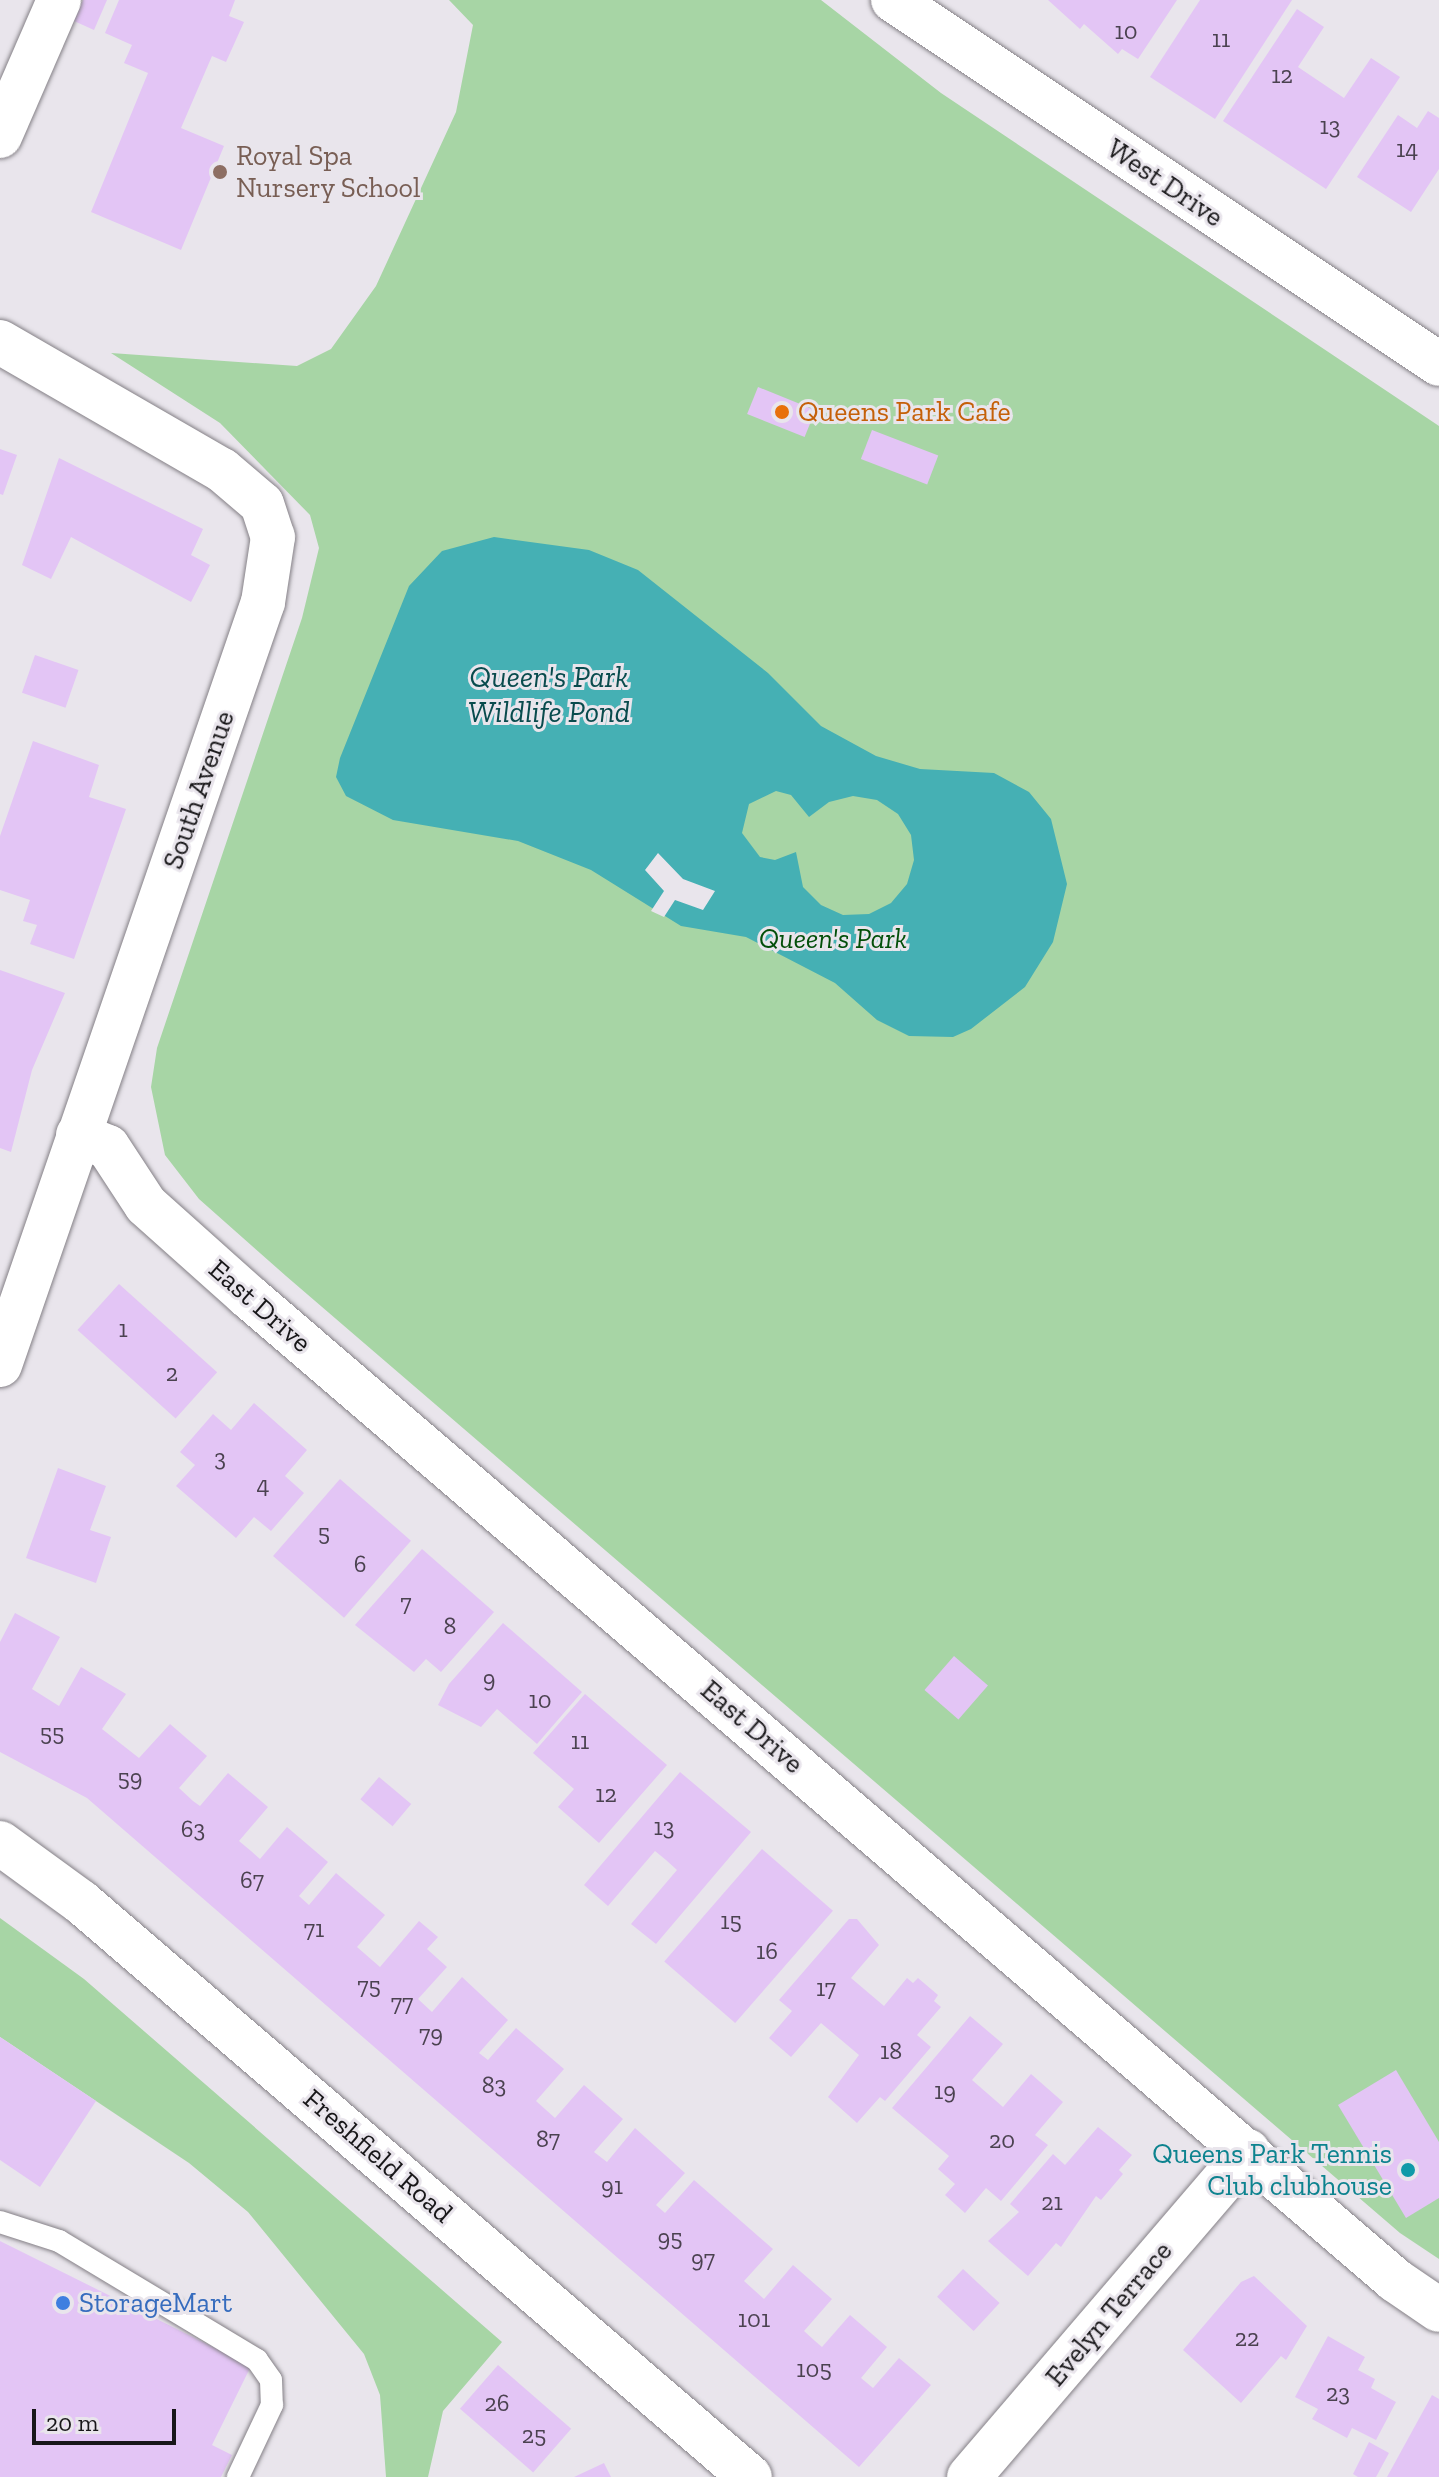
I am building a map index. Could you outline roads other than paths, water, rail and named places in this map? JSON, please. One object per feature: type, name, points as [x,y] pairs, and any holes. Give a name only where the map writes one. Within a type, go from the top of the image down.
[{"type":"street","name":"West Drive","points":[[893,0],[1439,364]]},
{"type":"street","points":[[0,136],[56,1]]},
{"type":"street","name":"South Avenue","points":[[0,342],[222,470],[262,504],[273,537],[263,602],[0,1365]]},
{"type":"street","name":"East Drive","points":[[78,1135],[108,1147],[134,1192],[177,1234],[1395,2280],[1439,2310]]},
{"type":"street","name":"Freshfield Road","points":[[0,1843],[93,1912],[750,2477]]},
{"type":"street","name":"Evelyn Terrace","points":[[969,2477],[1248,2151]]},
{"type":"lane","points":[[0,2222],[59,2241],[257,2360],[271,2380],[272,2405],[238,2477]]},
{"type":"water","name":"Queen's Park Wildlife Pond","points":[[494,537],[589,550],[638,570],[768,673],[821,726],[876,756],[920,769],[994,773],[1029,792],[1051,819],[1067,884],[1053,942],[1025,987],[971,1029],[953,1037],[909,1036],[877,1020],[835,983],[746,937],[681,926],[591,870],[518,841],[393,820],[346,796],[336,777],[340,758],[409,586],[442,551]],"holes":[[[776,791],[791,795],[809,817],[829,802],[853,796],[877,800],[898,814],[911,835],[914,860],[907,884],[891,903],[869,914],[843,915],[821,905],[803,887],[796,852],[775,860],[760,857],[742,833],[749,804]]]},
{"type":"place","name":"Royal Spa Nursery School","points":[[220,172]]},
{"type":"place","name":"Queens Park Cafe","points":[[782,412]]},
{"type":"place","name":"Queens Park Tennis Club clubhouse","points":[[1408,2170]]},
{"type":"place","name":"StorageMart","points":[[63,2303]]},
{"type":"park label","name":"Queen's Park","points":[[833,939]]}]
